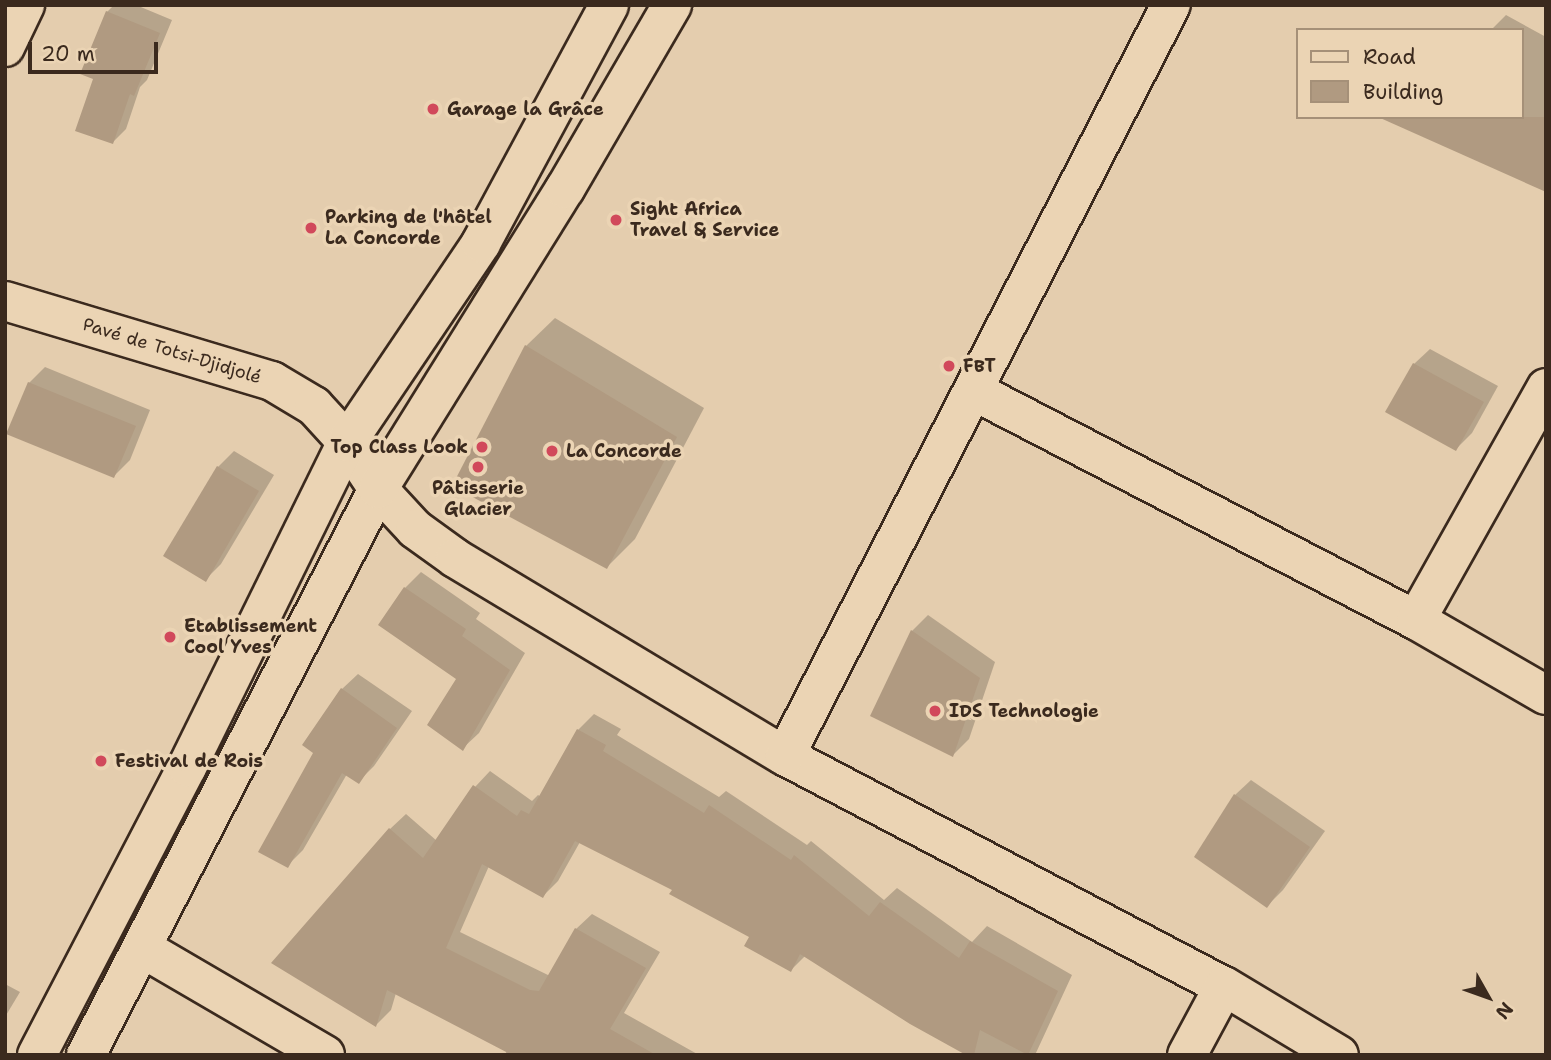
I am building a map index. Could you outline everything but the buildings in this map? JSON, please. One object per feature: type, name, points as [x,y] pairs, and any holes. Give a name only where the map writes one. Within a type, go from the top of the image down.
[{"type":"street","points":[[5,47],[25,5]]},
{"type":"street","points":[[37,1055],[187,767],[347,442],[481,243],[609,5]]},
{"type":"street","points":[[86,1055],[378,489],[565,189],[672,5]]},
{"type":"street","points":[[785,757],[1171,5]]},
{"type":"street","name":"Pavé de Totsi-Djidjolé","points":[[5,301],[272,381],[314,406],[347,442],[378,489],[415,529],[455,558],[785,757],[1224,986],[1339,1055]]},
{"type":"street","points":[[1416,620],[1546,388]]},
{"type":"street","points":[[974,391],[1416,620],[1546,695]]},
{"type":"street","points":[[142,948],[325,1055]]},
{"type":"street","points":[[1187,1055],[1224,986]]},
{"type":"place","name":"Garage la Grâce","points":[[433,109]]},
{"type":"place","name":"Sight Africa Travel & Service","points":[[616,220]]},
{"type":"place","name":"Parking de l'hôtel La Concorde","points":[[311,228]]},
{"type":"place","name":"FBT","points":[[949,366]]},
{"type":"place","name":"Top Class Look","points":[[482,447]]},
{"type":"place","name":"La Concorde","points":[[552,451]]},
{"type":"place","name":"Pâtisserie Glacier","points":[[478,467]]},
{"type":"place","name":"Etablissement Cool Yves","points":[[170,637]]},
{"type":"place","name":"IDS Technologie","points":[[935,711]]},
{"type":"place","name":"Festival de Rois","points":[[101,761]]}]
